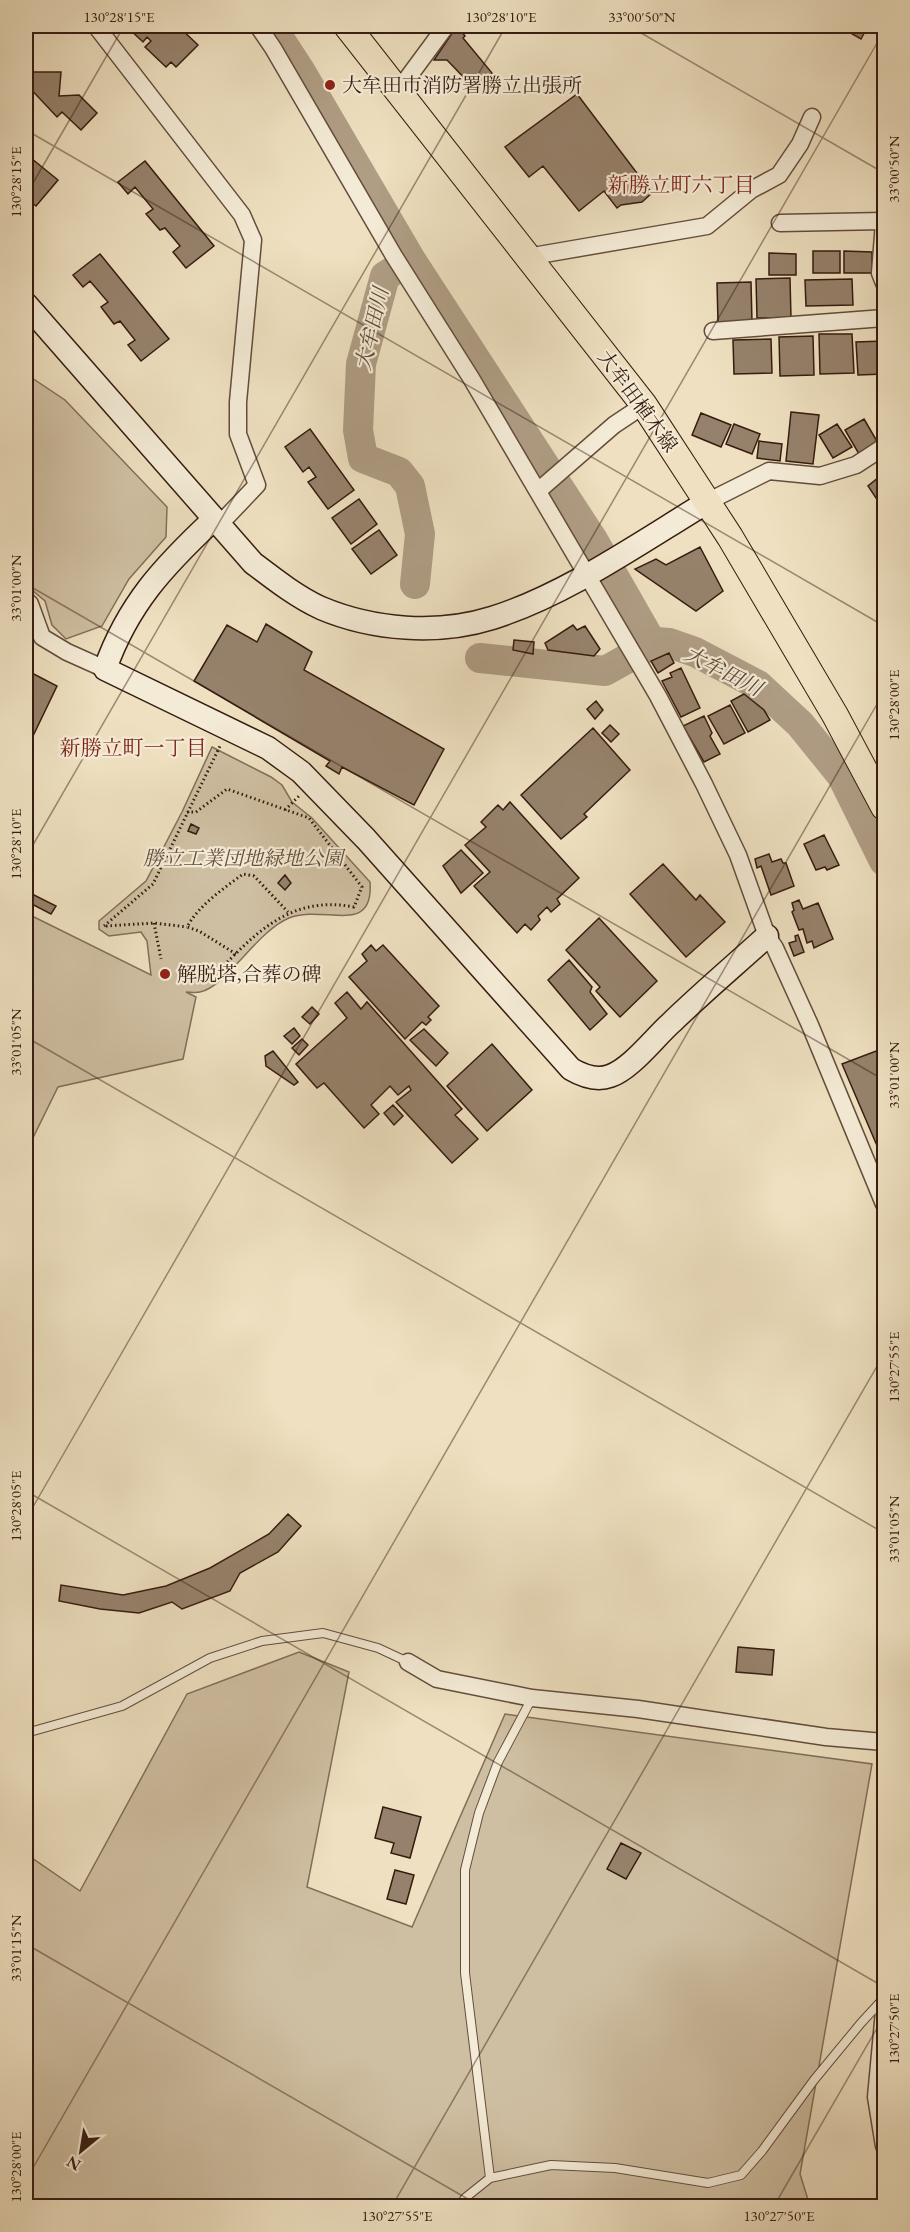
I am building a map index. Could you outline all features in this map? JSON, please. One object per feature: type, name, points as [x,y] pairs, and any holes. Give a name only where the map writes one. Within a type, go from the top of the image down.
[{"type":"main road","name":"大牟田植木線","points":[[347,26],[644,405],[709,501],[835,715],[885,807]]},
{"type":"street","points":[[96,26],[242,215],[253,240],[238,402],[238,434],[257,485],[216,523],[174,557],[137,602],[114,644],[105,669]]},
{"type":"street","points":[[258,26],[394,256],[591,572],[634,658],[658,696],[705,784],[738,855],[767,936],[775,948],[810,1025],[885,1204]]},
{"type":"street","points":[[398,91],[446,26]]},
{"type":"street","points":[[527,256],[707,226],[751,190],[779,175],[800,144],[812,117]]},
{"type":"street","points":[[780,223],[884,225],[880,273],[885,283]]},
{"type":"street","points":[[26,304],[253,563],[278,582],[321,608],[364,621],[401,628],[450,627],[491,618],[536,600],[591,572],[709,501],[770,471],[820,476],[856,465],[882,448],[885,443]]},
{"type":"street","points":[[713,331],[885,318]]},
{"type":"street","points":[[541,489],[614,425],[644,405]]},
{"type":"street","points":[[26,600],[30,604],[42,637],[67,652],[268,748],[301,772],[572,1069],[584,1076],[598,1078],[611,1076],[629,1064],[671,1022],[767,936]]},
{"type":"street","points":[[408,1662],[437,1679],[532,1698],[638,1709],[826,1737],[885,1742]]},
{"type":"street","points":[[885,2011],[876,2097],[885,2146]]},
{"type":"lane","points":[[26,1733],[122,1706],[210,1658],[262,1641],[323,1633],[378,1648],[408,1662]]},
{"type":"lane","points":[[490,2178],[465,1973],[465,1870],[478,1813],[498,1762],[532,1698]]},
{"type":"lane","points":[[460,2206],[465,2198],[490,2178],[551,2165],[615,2168],[708,2183],[741,2175],[762,2151],[814,2080],[885,1998]]},
{"type":"path","points":[[228,728],[153,884],[104,926],[154,923],[187,927],[236,954]]},
{"type":"path","points":[[187,812],[196,812],[227,789],[309,818],[362,887],[354,907],[321,904],[288,912],[260,930],[209,981]]},
{"type":"path","points":[[285,810],[300,796]]},
{"type":"path","points":[[187,927],[191,919],[211,900],[243,874],[254,876],[288,912]]},
{"type":"path","points":[[154,923],[161,959]]},
{"type":"green space","points":[[26,374],[65,400],[167,507],[166,537],[129,579],[102,626],[66,639],[52,625],[45,601],[26,585]]},
{"type":"green space","name":"勝立工業団地緑地公園","points":[[212,747],[282,785],[292,802],[312,818],[370,882],[369,899],[364,909],[355,914],[317,914],[289,918],[265,934],[231,970],[210,988],[198,992],[186,992],[196,997],[183,1059],[58,1087],[26,1152],[26,913],[151,975],[147,941],[141,932],[109,936],[99,929],[99,921],[146,881],[182,812]]},
{"type":"green space","points":[[299,1652],[349,1672],[307,1887],[412,1927],[505,1714],[872,1764],[800,2174],[810,2206],[26,2206],[26,1854],[80,1891],[187,1694]]},
{"type":"building","points":[[126,26],[178,26],[198,45],[176,67],[171,62],[166,67],[145,47],[151,41],[147,37],[143,42]]},
{"type":"building","points":[[457,26],[465,36],[463,38],[492,73],[473,87],[447,60],[434,60]]},
{"type":"building","points":[[838,26],[868,26],[861,39]]},
{"type":"building","points":[[26,72],[61,72],[59,96],[79,95],[97,113],[81,130],[62,112],[57,117],[26,84]]},
{"type":"building","points":[[577,94],[652,193],[642,202],[621,205],[617,208],[604,191],[579,211],[543,166],[529,177],[505,147]]},
{"type":"building","points":[[26,154],[58,180],[36,206],[26,198]]},
{"type":"building","points":[[145,161],[214,246],[186,268],[173,252],[180,246],[165,228],[160,230],[146,214],[153,209],[135,187],[128,194],[118,182]]},
{"type":"building","points":[[813,251],[840,251],[840,273],[813,273]]},
{"type":"building","points":[[844,251],[872,252],[872,273],[844,273]]},
{"type":"building","points":[[769,253],[796,254],[796,275],[769,275]]},
{"type":"building","points":[[100,254],[169,339],[141,361],[128,345],[135,340],[120,321],[114,324],[101,307],[108,302],[90,281],[83,287],[73,275]]},
{"type":"building","points":[[790,278],[791,318],[757,318],[756,279]]},
{"type":"building","points":[[852,279],[853,305],[806,306],[805,280]]},
{"type":"building","points":[[751,282],[752,322],[718,322],[717,283]]},
{"type":"building","points":[[819,334],[852,334],[854,373],[820,374]]},
{"type":"building","points":[[813,336],[814,375],[780,376],[779,337]]},
{"type":"building","points":[[771,339],[772,373],[734,374],[733,340]]},
{"type":"building","points":[[884,341],[884,374],[858,375],[856,342]]},
{"type":"building","points":[[791,412],[819,415],[813,464],[786,461]]},
{"type":"building","points":[[701,413],[731,425],[721,447],[692,435]]},
{"type":"building","points":[[864,419],[878,443],[859,454],[845,430]]},
{"type":"building","points":[[734,424],[760,434],[752,454],[726,444]]},
{"type":"building","points":[[837,424],[852,447],[833,458],[819,435]]},
{"type":"building","points":[[310,429],[354,490],[328,509],[308,482],[316,477],[309,467],[303,472],[285,447]]},
{"type":"building","points":[[759,441],[782,444],[780,461],[757,458]]},
{"type":"building","points":[[884,473],[884,492],[876,498],[868,486]]},
{"type":"building","points":[[359,499],[377,524],[351,544],[332,518]]},
{"type":"building","points":[[379,530],[397,555],[371,574],[352,549]]},
{"type":"building","points":[[700,547],[723,591],[696,611],[635,569],[656,559],[666,565]]},
{"type":"building","points":[[884,613],[884,647],[877,620]]},
{"type":"building","points":[[266,624],[312,652],[304,670],[444,749],[414,805],[342,767],[339,774],[326,766],[330,761],[194,681],[227,625],[257,642]]},
{"type":"building","points":[[573,625],[577,630],[585,626],[600,649],[594,656],[548,650],[545,643]]},
{"type":"building","points":[[514,640],[534,642],[533,654],[513,650]]},
{"type":"building","points":[[669,653],[674,663],[658,673],[651,661]]},
{"type":"building","points":[[681,668],[700,708],[681,717],[662,681],[672,677],[670,673]]},
{"type":"building","points":[[26,670],[57,686],[33,736],[26,732]]},
{"type":"building","points":[[744,694],[764,710],[770,720],[748,732],[731,701]]},
{"type":"building","points":[[596,701],[603,710],[595,719],[587,709]]},
{"type":"building","points":[[730,705],[745,733],[724,744],[708,716]]},
{"type":"building","points":[[704,716],[712,733],[710,736],[720,754],[704,762],[683,726]]},
{"type":"building","points":[[610,725],[619,734],[611,742],[602,733]]},
{"type":"building","points":[[593,728],[630,770],[584,814],[587,817],[561,839],[521,795]]},
{"type":"building","points":[[510,802],[579,878],[557,899],[560,904],[551,912],[547,907],[538,916],[540,920],[531,930],[525,924],[517,933],[474,886],[490,872],[465,845],[486,827],[481,822],[498,805],[503,810]]},
{"type":"building","points":[[191,824],[199,828],[196,834],[188,831]]},
{"type":"building","points":[[824,835],[839,865],[827,870],[825,867],[816,870],[804,844]]},
{"type":"building","points":[[461,850],[483,873],[461,893],[443,866]]},
{"type":"building","points":[[769,854],[772,862],[781,859],[783,863],[786,863],[794,886],[771,895],[761,866],[757,868],[755,859]]},
{"type":"building","points":[[663,864],[696,900],[700,895],[725,922],[686,957],[630,894]]},
{"type":"building","points":[[285,875],[291,883],[285,890],[278,883]]},
{"type":"building","points":[[26,891],[56,906],[51,914],[26,901]]},
{"type":"building","points":[[799,900],[803,909],[818,903],[833,939],[814,948],[812,941],[807,943],[803,929],[799,930],[792,912],[794,910],[792,903]]},
{"type":"building","points":[[599,918],[657,981],[620,1017],[596,991],[600,987],[566,950]]},
{"type":"building","points":[[798,935],[804,952],[794,956],[789,943],[796,941],[795,936]]},
{"type":"building","points":[[371,945],[376,951],[383,945],[439,1006],[428,1017],[431,1020],[426,1025],[422,1022],[405,1039],[349,977],[367,961],[362,954]]},
{"type":"building","points":[[569,960],[592,987],[590,992],[607,1014],[590,1030],[548,980]]},
{"type":"building","points":[[347,992],[361,1009],[367,1002],[462,1109],[455,1115],[478,1139],[452,1163],[396,1102],[411,1090],[409,1086],[398,1095],[390,1086],[371,1105],[379,1114],[364,1128],[324,1083],[317,1088],[296,1064],[347,1018],[335,1003]]},
{"type":"building","points":[[312,1007],[319,1014],[310,1024],[302,1017]]},
{"type":"building","points":[[294,1028],[300,1036],[292,1044],[284,1036]]},
{"type":"building","points":[[424,1029],[448,1053],[436,1066],[410,1040]]},
{"type":"building","points":[[302,1039],[308,1045],[299,1055],[292,1048]]},
{"type":"building","points":[[492,1044],[532,1090],[487,1131],[447,1086]]},
{"type":"building","points":[[884,1048],[884,1162],[842,1064]]},
{"type":"building","points":[[273,1051],[298,1082],[294,1085],[266,1066],[265,1056]]},
{"type":"building","points":[[393,1105],[403,1116],[394,1125],[384,1113]]},
{"type":"building","points":[[288,1514],[301,1526],[278,1552],[240,1573],[230,1591],[182,1609],[172,1602],[139,1613],[100,1609],[59,1601],[61,1585],[123,1595],[166,1586],[210,1568],[269,1534]]},
{"type":"building","points":[[738,1647],[774,1650],[772,1675],[736,1672]]},
{"type":"building","points":[[383,1807],[421,1817],[410,1858],[391,1853],[394,1843],[375,1838]]},
{"type":"building","points":[[621,1843],[641,1853],[626,1879],[607,1869]]},
{"type":"building","points":[[395,1870],[414,1875],[406,1904],[387,1899]]},
{"type":"waterway","name":"大牟田川","points":[[271,26],[301,72],[411,260],[385,276],[361,364],[358,430],[363,458],[399,472],[410,486],[420,534],[415,584]]},
{"type":"waterway","points":[[411,260],[593,540],[653,645]]},
{"type":"waterway","name":"大牟田川","points":[[480,658],[605,671],[657,642],[669,643],[695,652],[758,685],[800,724],[842,776],[884,861]]},
{"type":"place","name":"大牟田市消防署勝立出張所","points":[[330,85]]},
{"type":"place","name":"解脱塔,合葬の碑","points":[[165,974]]},
{"type":"district","name":"新勝立町六丁目","points":[[681,185]]},
{"type":"district","name":"新勝立町一丁目","points":[[133,748]]}]
